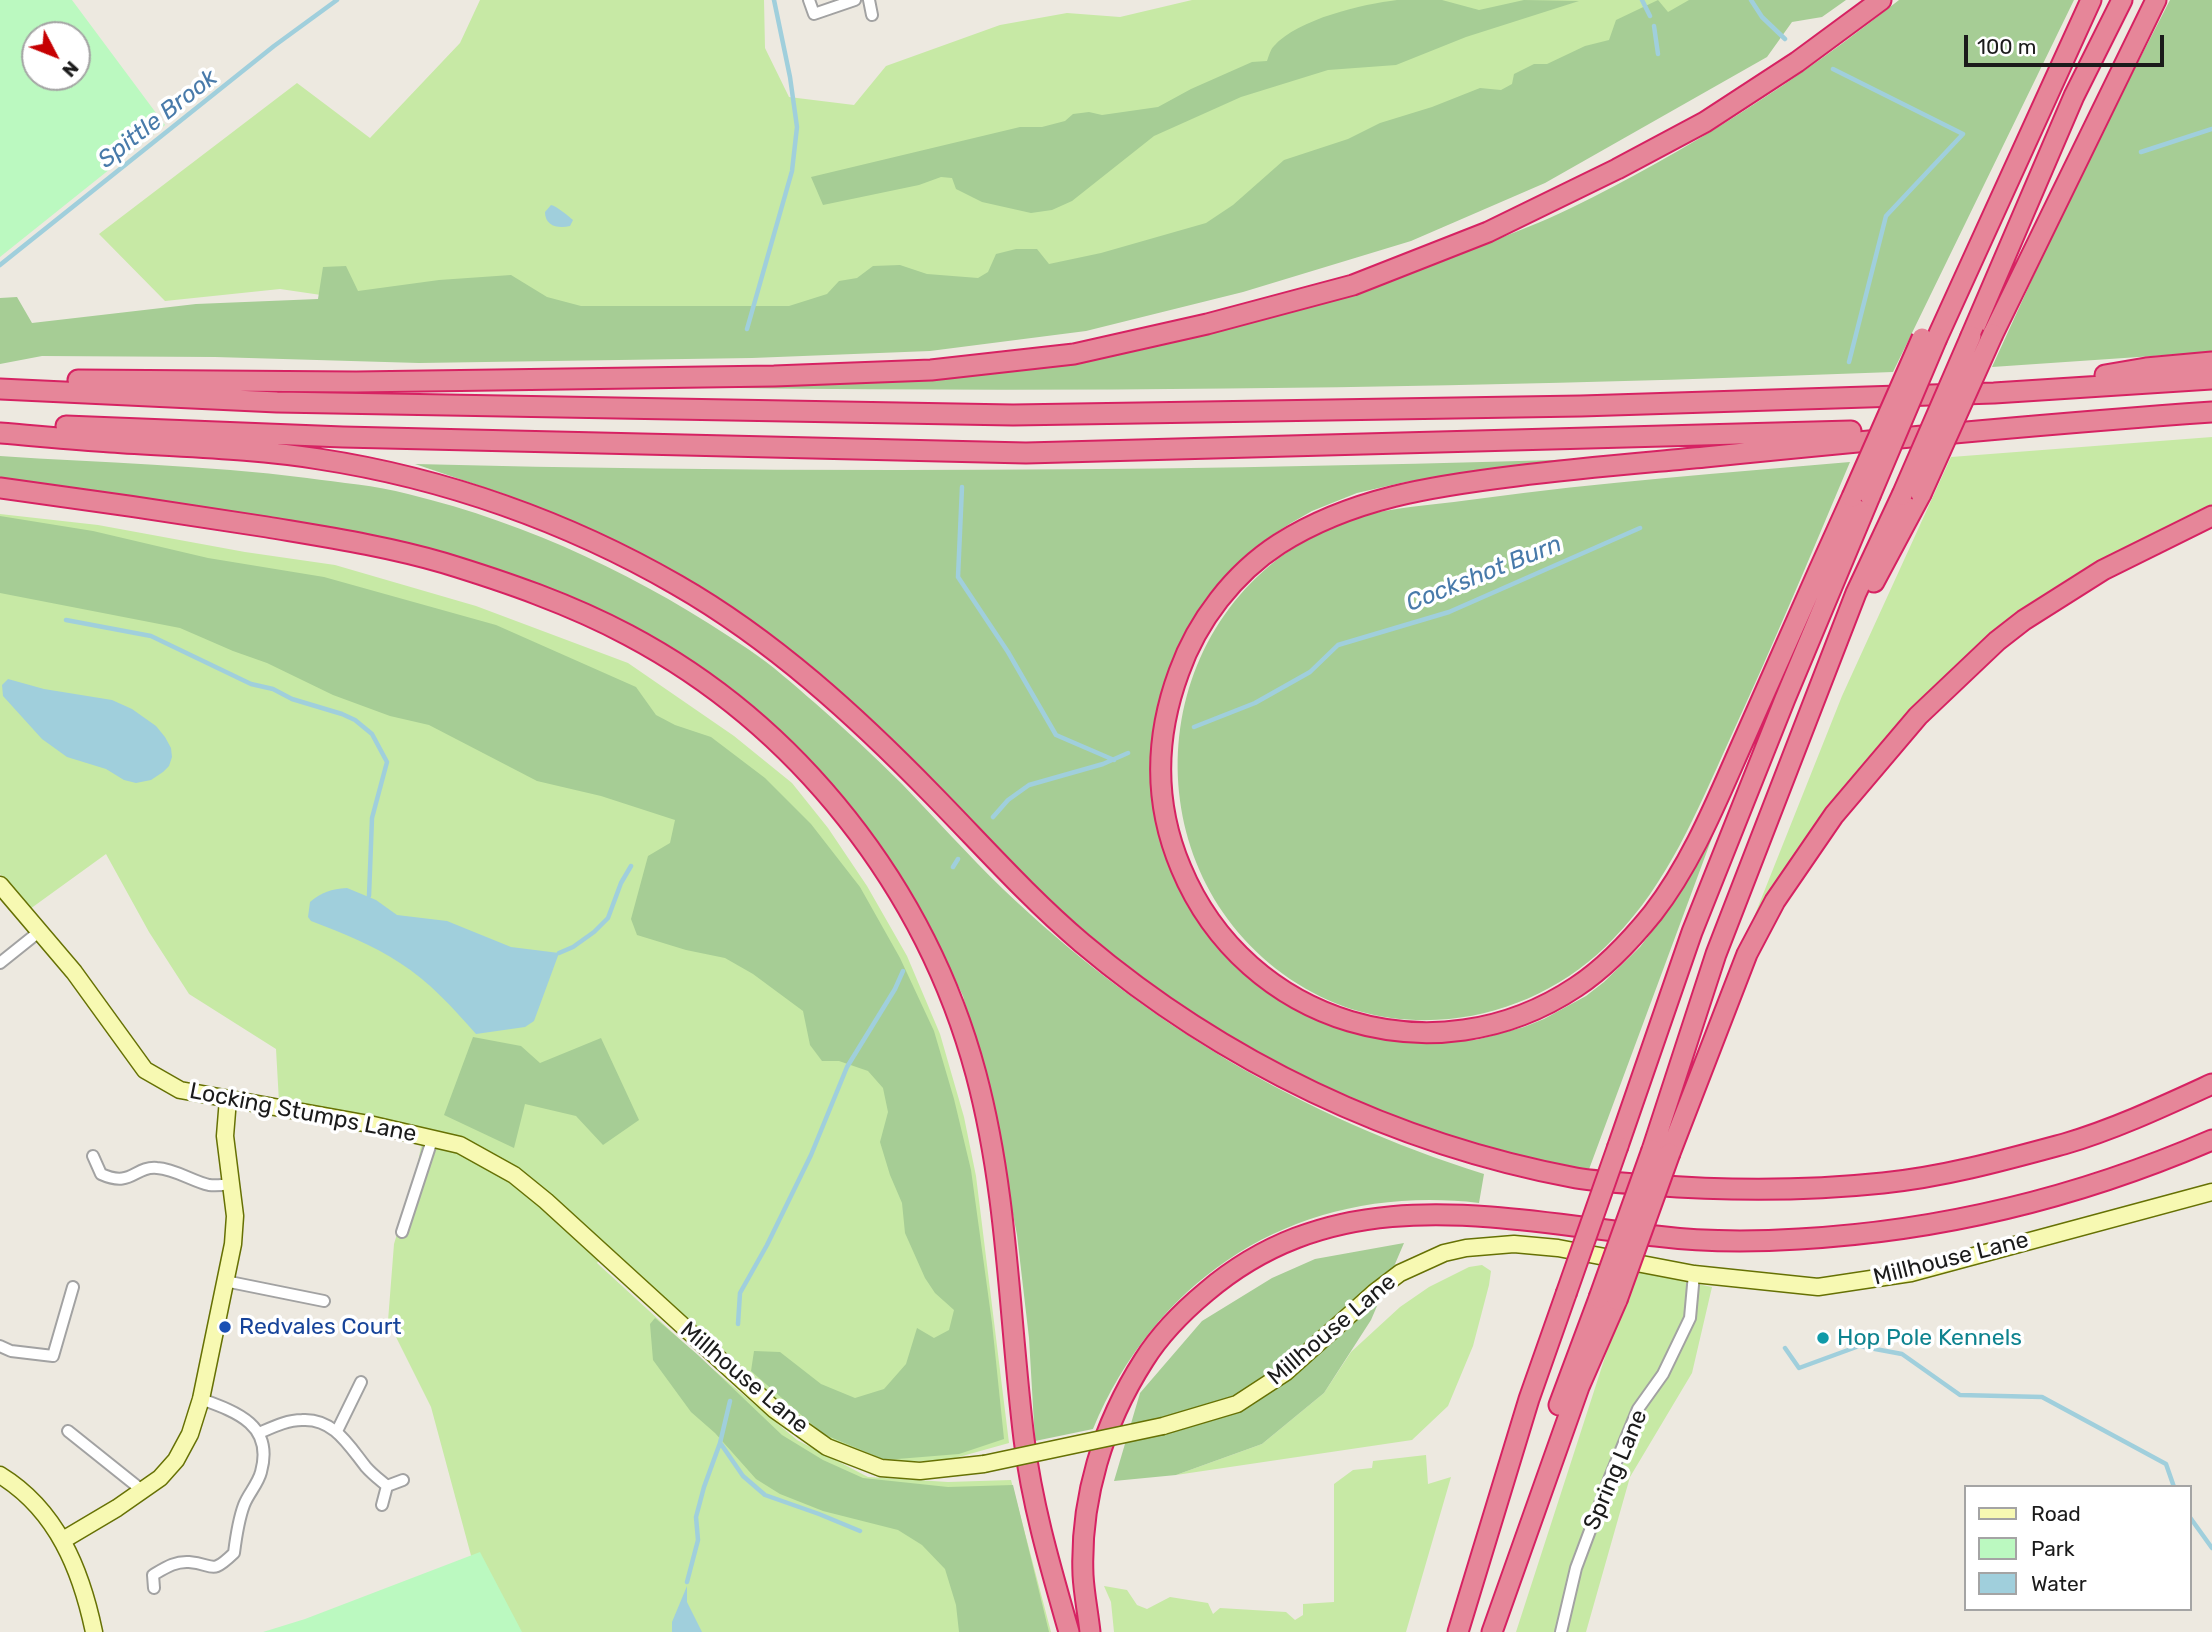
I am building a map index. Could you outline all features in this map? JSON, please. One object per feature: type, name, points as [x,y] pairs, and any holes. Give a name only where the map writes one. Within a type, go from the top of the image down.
[{"type":"highway","points":[[0,379],[356,382],[774,376],[931,370],[1074,354],[1207,324],[1353,285],[1488,232],[1617,169],[1704,122],[1797,62],[1881,0]]},
{"type":"highway","points":[[2091,0],[1985,229],[1930,338],[1861,496],[1682,870],[1652,913],[1615,954],[1579,985],[1541,1007],[1503,1022],[1452,1032],[1410,1032],[1365,1026],[1315,1008],[1270,983],[1231,948],[1199,907],[1174,853],[1163,815],[1160,771],[1167,709],[1183,659],[1203,622],[1224,593],[1249,568],[1276,546],[1308,527],[1350,509],[1436,485],[1572,469],[2024,425],[2212,412]]},
{"type":"highway","points":[[1912,494],[1970,336],[2074,96],[2122,0]]},
{"type":"highway","points":[[1661,1152],[1716,954],[1828,670],[2156,0]]},
{"type":"highway","points":[[1994,393],[2146,368],[2212,362]]},
{"type":"highway","points":[[0,389],[277,402],[1013,415],[1581,406],[1994,393],[2212,379]]},
{"type":"highway","points":[[0,423],[344,438],[1026,453],[2024,425]]},
{"type":"highway","points":[[0,433],[223,449],[315,458],[374,469],[438,485],[500,505],[617,553],[680,586],[828,694],[1084,945],[1192,1026],[1303,1089],[1406,1132],[1473,1153],[1584,1179],[1696,1189],[1788,1190],[1888,1183],[1973,1167],[2069,1142],[2140,1116],[2212,1084]]},
{"type":"highway","points":[[0,488],[206,517],[375,547],[440,562],[516,587],[627,634],[672,661],[732,703],[774,738],[820,784],[890,877],[925,939],[958,1017],[976,1074],[994,1154],[1004,1228],[1024,1440],[1033,1493],[1069,1632]]},
{"type":"highway","points":[[1458,1632],[1530,1399],[1692,932],[1861,496]]},
{"type":"highway","points":[[1492,1632],[1661,1152],[1747,954],[1775,901],[1834,814],[1918,716],[1968,667],[2006,634],[2103,570],[2212,516]]},
{"type":"highway","points":[[1090,1632],[1083,1575],[1086,1513],[1096,1463],[1122,1394],[1157,1340],[1187,1309],[1224,1277],[1262,1252],[1297,1236],[1367,1219],[1436,1214],[1547,1222],[1660,1237],[1796,1239],[1857,1234],[1993,1214],[2074,1192],[2166,1160],[2212,1140]]},
{"type":"highway","points":[[1485,1632],[1571,1368],[1608,1299]]},
{"type":"street","points":[[809,0],[814,14],[855,0]]},
{"type":"street","points":[[869,0],[872,15]]},
{"type":"street","name":"Locking Stumps Lane","points":[[0,884],[74,972],[145,1070],[180,1090],[433,1137],[402,1232]]},
{"type":"street","points":[[0,963],[40,931]]},
{"type":"street","points":[[63,1540],[160,1478],[176,1460],[190,1434],[201,1399],[233,1244],[235,1216],[225,1136],[228,1099]]},
{"type":"street","name":"Millhouse Lane","points":[[433,1137],[460,1145],[514,1175],[775,1410],[827,1447],[881,1468],[920,1471],[984,1464],[1163,1426],[1237,1404],[1286,1372],[1400,1273],[1444,1253],[1466,1248],[1514,1244],[1558,1248],[1694,1274],[1818,1287],[1911,1273],[2212,1192]]},
{"type":"street","points":[[93,1156],[101,1174],[113,1179],[134,1177],[146,1168],[160,1168],[207,1185],[231,1184]]},
{"type":"street","name":"Spring Lane","points":[[1560,1632],[1576,1568],[1609,1477],[1638,1409],[1663,1374],[1690,1318],[1694,1274]]},
{"type":"street","points":[[225,1281],[324,1301]]},
{"type":"street","points":[[0,1346],[11,1351],[53,1356],[73,1287]]},
{"type":"street","points":[[337,1431],[360,1382]]},
{"type":"street","points":[[154,1588],[153,1575],[173,1563],[190,1562],[209,1568],[222,1564],[234,1553],[236,1530],[244,1503],[261,1473],[263,1455],[259,1433],[247,1419],[201,1399]]},
{"type":"street","points":[[259,1433],[286,1422],[304,1419],[321,1423],[337,1431],[369,1471],[387,1486]]},
{"type":"street","points":[[68,1432],[143,1491]]},
{"type":"street","points":[[0,1475],[30,1499],[63,1540],[87,1599],[94,1632]]},
{"type":"street","points":[[387,1486],[403,1480]]},
{"type":"street","points":[[382,1505],[387,1486]]},
{"type":"green space","points":[[0,0],[72,0],[88,21],[21,21],[21,91],[91,91],[91,26],[165,125],[0,257]]},
{"type":"green space","points":[[480,0],[764,0],[765,48],[789,97],[854,105],[886,66],[1000,25],[1067,13],[1120,17],[1192,0],[1734,0],[1164,265],[808,318],[369,302],[280,289],[165,301],[99,234],[297,83],[370,138],[460,43]]},
{"type":"green space","points":[[1397,0],[1442,0],[1479,10],[1524,0],[1579,1],[1466,37],[1396,65],[1328,70],[1241,97],[1154,136],[1072,201],[1052,210],[1031,213],[982,202],[956,189],[952,178],[941,177],[919,185],[823,205],[811,177],[1020,127],[1042,127],[1065,121],[1073,114],[1089,112],[1102,115],[1158,107],[1252,62],[1267,61],[1273,48],[1285,36],[1314,21],[1349,9]]},
{"type":"green space","points":[[1658,0],[1668,12],[1689,0],[1846,0],[1822,17],[1792,22],[1767,57],[1545,183],[1411,241],[1243,292],[1086,331],[930,351],[752,358],[419,363],[215,357],[42,356],[0,364],[0,298],[17,297],[32,323],[196,304],[318,299],[323,267],[346,266],[358,291],[439,280],[511,275],[547,297],[581,306],[789,306],[827,294],[839,281],[857,278],[873,266],[900,265],[927,274],[978,278],[988,272],[996,254],[1016,249],[1037,249],[1049,264],[1101,253],[1206,223],[1233,205],[1284,160],[1348,139],[1380,123],[1480,88],[1501,90],[1512,84],[1514,74],[1534,64],[1547,64],[1585,46],[1609,40],[1616,20]]},
{"type":"green space","points":[[1899,0],[2074,0],[1893,372],[1314,388],[734,388],[795,383],[1220,330],[1353,292],[1451,258],[1560,213],[1615,186],[1741,113],[1821,59]]},
{"type":"green space","points":[[2170,0],[2212,0],[2212,352],[1992,367],[2078,179]]},
{"type":"green space","points":[[2212,437],[2212,508],[2167,528],[1905,717],[1817,823],[1744,942],[1842,696],[1951,457]]},
{"type":"green space","points":[[0,456],[230,470],[383,488],[454,506],[498,521],[585,556],[627,577],[709,623],[782,675],[881,763],[1003,889],[1056,937],[1111,981],[1227,1060],[1288,1094],[1417,1151],[1484,1174],[1479,1203],[1416,1200],[1355,1207],[1299,1223],[1247,1248],[1199,1281],[1158,1323],[1122,1372],[1093,1429],[1035,1441],[1029,1338],[1017,1235],[989,1091],[963,996],[929,924],[887,857],[839,793],[811,765],[753,711],[481,567],[0,482]]},
{"type":"green space","points":[[1588,459],[1405,482],[1357,493],[1312,511],[1291,523],[1271,536],[1235,568],[1159,716],[1178,882],[1189,904],[1215,944],[1250,978],[1289,1006],[1356,1034],[1405,1041],[1476,1040],[1544,1019],[1586,996],[1640,947],[1670,908],[1716,827],[1588,1172],[1458,1141],[1331,1094],[1175,1006],[1068,920],[866,717],[591,531],[504,494],[415,464],[1002,470]]},
{"type":"green space","points":[[1850,462],[1760,673],[1680,845],[1633,917],[1579,969],[1539,994],[1495,1010],[1449,1019],[1410,1020],[1352,1009],[1316,994],[1298,984],[1244,939],[1207,885],[1184,824],[1178,760],[1187,696],[1211,636],[1251,583],[1306,540],[1327,529],[1369,514],[1524,493]]},
{"type":"green space","points":[[0,514],[98,525],[245,552],[335,565],[476,606],[628,663],[734,736],[792,783],[828,828],[867,886],[907,956],[940,1034],[964,1117],[976,1176],[1009,1443],[948,1460],[882,1463],[821,1436],[606,1248],[597,1263],[709,1366],[797,1440],[868,1477],[948,1482],[1011,1480],[1051,1632],[503,1632],[483,1600],[431,1407],[388,1321],[394,1244],[417,1168],[424,1130],[279,1102],[276,1049],[189,994],[149,932],[106,854],[30,909],[0,874]]},
{"type":"green space","points":[[0,516],[93,531],[208,558],[324,577],[496,625],[636,687],[656,715],[675,725],[711,737],[765,778],[811,824],[860,887],[900,958],[934,1031],[971,1170],[992,1323],[1004,1439],[959,1454],[885,1460],[823,1434],[751,1371],[754,1351],[780,1352],[821,1384],[855,1398],[884,1389],[906,1364],[917,1328],[934,1338],[949,1330],[954,1310],[935,1293],[925,1278],[905,1233],[902,1203],[880,1142],[888,1112],[883,1088],[868,1071],[839,1061],[822,1061],[810,1045],[803,1011],[753,974],[725,958],[686,950],[637,935],[631,919],[648,856],[670,843],[675,820],[601,796],[537,781],[429,725],[390,716],[333,695],[267,663],[180,628],[0,593]]},
{"type":"green space","points":[[473,1037],[521,1046],[540,1063],[601,1038],[639,1120],[603,1145],[576,1116],[525,1104],[514,1148],[444,1115]]},
{"type":"green space","points":[[1404,1243],[1371,1320],[1324,1393],[1262,1444],[1176,1475],[1114,1481],[1140,1393],[1202,1321],[1272,1278],[1315,1259]]},
{"type":"green space","points":[[1482,1265],[1491,1271],[1473,1346],[1448,1406],[1412,1440],[1176,1475],[1262,1444],[1324,1393],[1351,1352],[1400,1307],[1429,1287],[1469,1267]]},
{"type":"green space","points":[[1638,1272],[1712,1287],[1692,1373],[1630,1477],[1586,1632],[1516,1632],[1618,1317]]},
{"type":"green space","points":[[655,1318],[782,1435],[823,1460],[863,1478],[948,1487],[1013,1485],[1049,1632],[959,1632],[956,1605],[945,1569],[922,1545],[898,1530],[823,1511],[780,1494],[756,1479],[715,1433],[691,1412],[653,1360],[650,1324]]},
{"type":"green space","points":[[1426,1455],[1428,1484],[1451,1477],[1406,1632],[1114,1632],[1111,1602],[1104,1586],[1127,1590],[1137,1605],[1147,1609],[1170,1597],[1208,1603],[1213,1614],[1220,1608],[1286,1612],[1295,1620],[1303,1615],[1303,1604],[1334,1602],[1334,1484],[1353,1470],[1372,1468],[1373,1461]]},
{"type":"green space","points":[[480,1552],[522,1632],[263,1632],[305,1619]]},
{"type":"water","points":[[551,205],[573,220],[570,226],[557,227],[547,221],[545,212]]},
{"type":"water","points":[[8,679],[44,689],[112,700],[132,709],[156,726],[165,737],[171,748],[169,766],[151,780],[136,783],[124,780],[106,769],[67,757],[42,739],[3,696],[2,685]]},
{"type":"water","points":[[347,888],[376,900],[397,915],[447,921],[511,947],[559,953],[534,1021],[525,1027],[476,1034],[441,996],[411,970],[368,945],[311,921],[308,917],[310,902],[327,892]]},
{"type":"water","points":[[687,1586],[687,1602],[702,1632],[672,1632],[672,1622]]},
{"type":"waterway","name":"Spittle Brook","points":[[0,265],[274,46],[337,0]]},
{"type":"waterway","points":[[747,329],[792,171],[797,127],[774,0]]},
{"type":"waterway","points":[[1642,0],[1650,16]]},
{"type":"waterway","name":"Spittle Brook","points":[[1751,0],[1762,17],[1785,39]]},
{"type":"waterway","points":[[1654,26],[1658,54]]},
{"type":"waterway","name":"Cockshot Burn","points":[[1833,69],[1963,134],[1886,216],[1849,362]]},
{"type":"waterway","name":"Cockshot Burn","points":[[2141,152],[2212,129]]},
{"type":"waterway","name":"Cockshot Burn","points":[[962,487],[958,577],[1008,652],[1056,735],[1114,760]]},
{"type":"waterway","name":"Cockshot Burn","points":[[1194,727],[1255,703],[1310,672],[1338,645],[1449,612],[1640,528]]},
{"type":"waterway","points":[[66,620],[151,636],[251,684],[273,689],[292,699],[342,714],[355,720],[372,734],[387,762],[372,818],[369,896]]},
{"type":"waterway","points":[[993,817],[1008,800],[1029,785],[1103,764],[1128,753]]},
{"type":"waterway","points":[[953,867],[958,859]]},
{"type":"waterway","points":[[559,953],[573,947],[608,918],[621,883],[631,866]]},
{"type":"waterway","points":[[738,1324],[740,1293],[811,1155],[847,1067],[895,989],[903,971]]},
{"type":"waterway","points":[[1785,1348],[1799,1368],[1859,1346],[1902,1354],[1960,1395],[2042,1397],[2166,1464],[2173,1485]]},
{"type":"waterway","points":[[687,1582],[698,1540],[696,1517],[720,1443],[730,1401]]},
{"type":"waterway","points":[[721,1444],[743,1476],[765,1495],[860,1531]]},
{"type":"waterway","points":[[2191,1519],[2212,1548]]},
{"type":"place","name":"Redvales Court","points":[[225,1327]]},
{"type":"place","name":"Hop Pole Kennels","points":[[1823,1338]]}]
